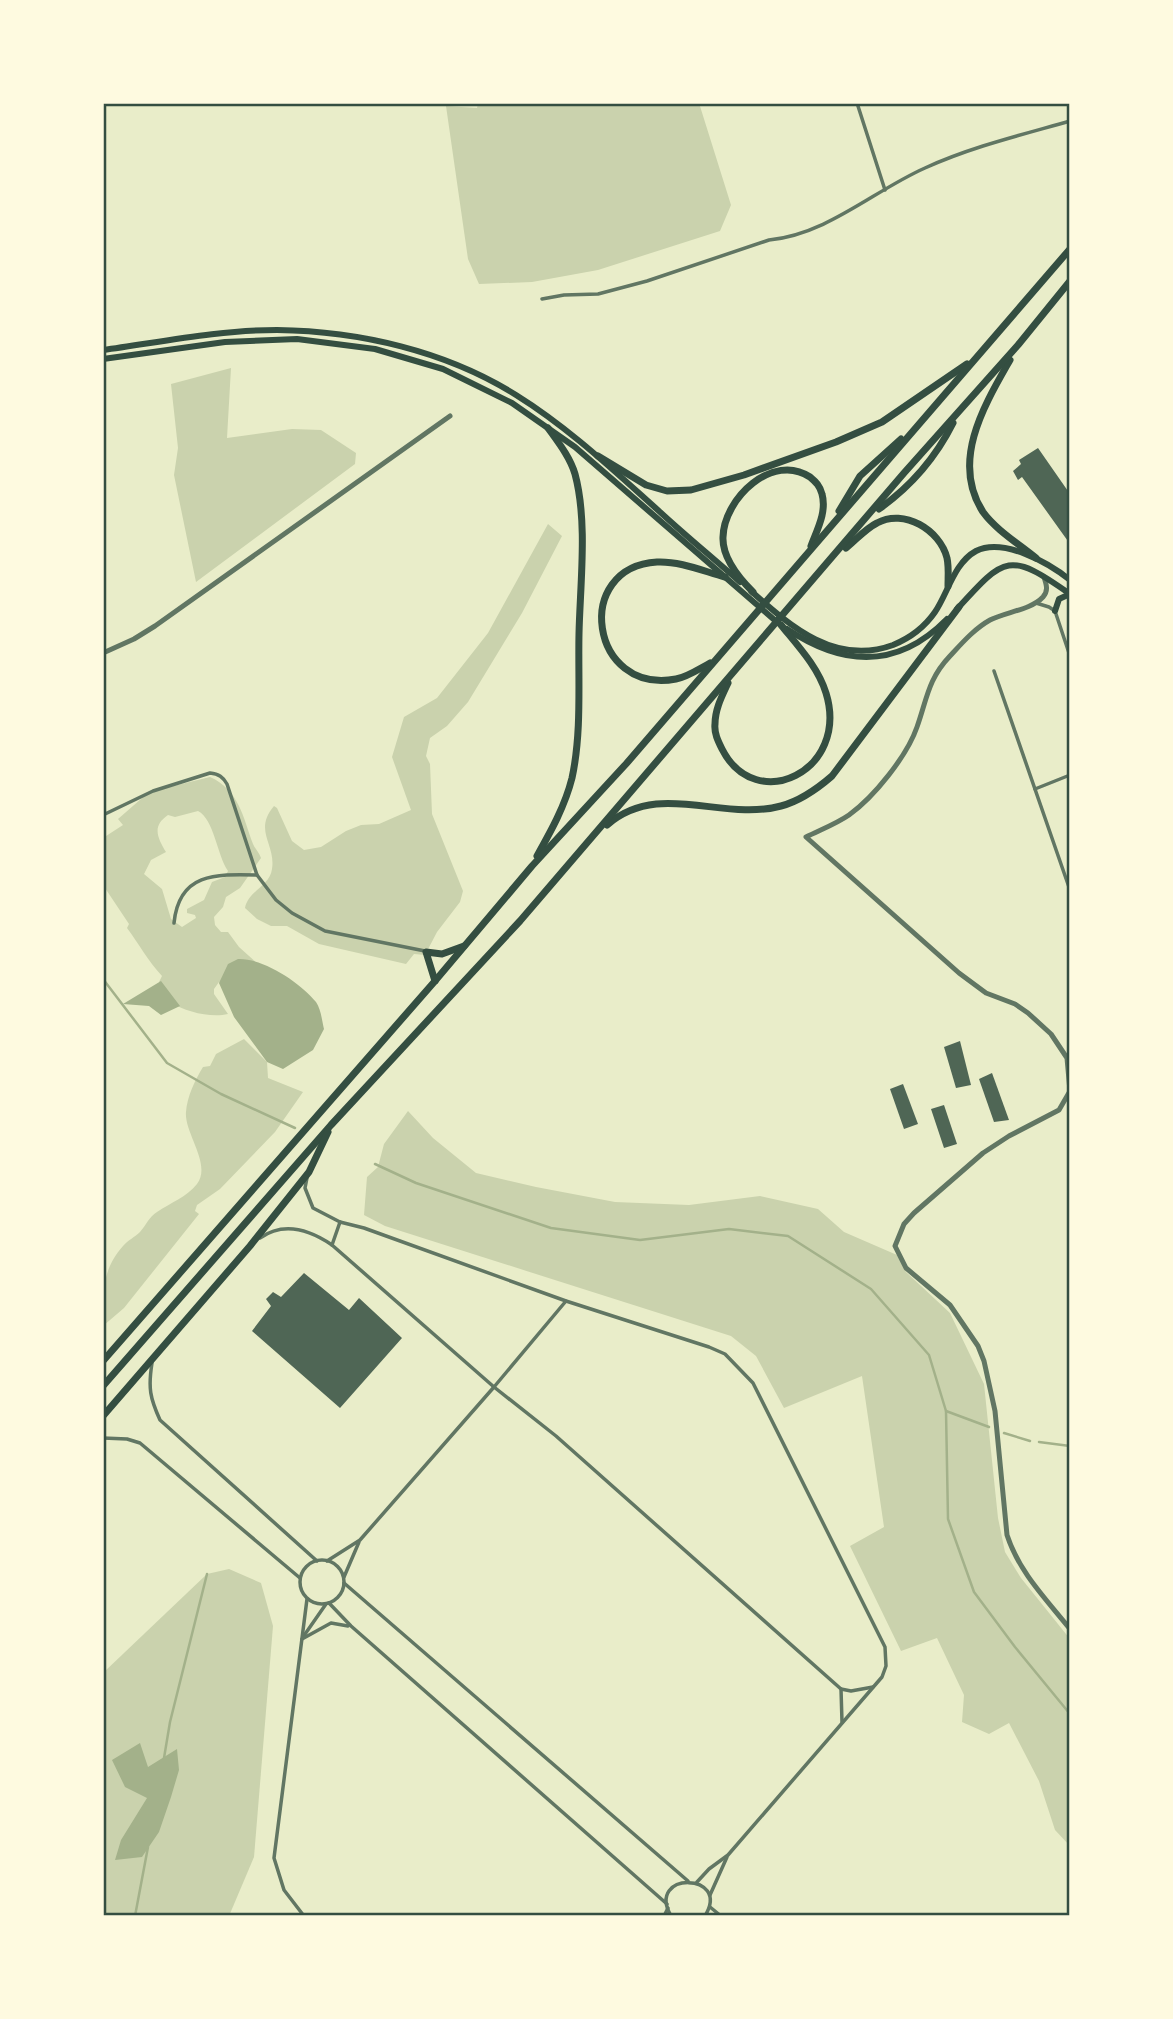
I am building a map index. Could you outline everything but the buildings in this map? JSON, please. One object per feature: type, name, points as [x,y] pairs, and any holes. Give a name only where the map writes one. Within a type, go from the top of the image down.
[{"type":"highway","points":[[103,1361],[532,866],[626,764],[1070,249]]},
{"type":"highway","points":[[103,1386],[331,1125],[520,922],[1018,345],[1070,281]]},
{"type":"highway","points":[[1018,345],[979,418],[972,440],[972,482],[978,501],[992,522],[1036,558]]},
{"type":"highway","points":[[598,456],[646,485],[667,491],[691,490],[744,475],[836,442],[882,422],[976,358]]},
{"type":"highway","points":[[532,866],[565,803],[572,776],[577,735],[581,537],[579,501],[575,474],[567,456],[548,428]]},
{"type":"highway","points":[[753,592],[736,574],[726,554],[723,537],[728,514],[738,495],[753,483],[783,470],[806,474],[818,483],[823,495],[822,519],[807,553]]},
{"type":"highway","points":[[825,567],[877,523],[899,519],[918,524],[933,533],[947,559],[948,586]]},
{"type":"highway","points":[[713,662],[678,679],[660,680],[630,672],[607,647],[600,625],[601,610],[611,587],[620,577],[633,569],[656,562],[679,563],[725,577]]},
{"type":"highway","points":[[588,841],[616,817],[635,808],[660,802],[755,810],[779,807],[810,793],[832,776],[959,607]]},
{"type":"highway","points":[[733,674],[718,705],[715,724],[717,741],[726,757],[742,772],[757,779],[780,781],[799,775],[821,753],[827,738],[829,718],[826,693],[815,670],[781,625]]},
{"type":"highway","points":[[435,981],[426,952],[442,954],[464,946]]},
{"type":"highway","points":[[103,1416],[250,1246],[309,1172],[331,1125]]},
{"type":"main road","points":[[103,350],[214,335],[267,331],[347,335],[384,342],[453,364],[499,385],[563,427],[772,611],[814,641],[840,649],[872,651],[902,641],[918,631],[933,615],[963,562],[975,551],[985,548],[996,546],[1036,558],[1070,580]]},
{"type":"main road","points":[[103,359],[255,339],[297,339],[387,352],[443,369],[500,396],[548,428],[600,468],[781,625],[823,649],[869,659],[896,653],[915,645],[932,633],[979,584],[1002,567],[1024,566],[1070,594]]},
{"type":"main road","points":[[1055,611],[1059,599],[1070,594]]},
{"type":"street","points":[[857,103],[885,190]]},
{"type":"street","points":[[542,299],[598,294],[647,281],[769,240],[814,230],[923,169],[966,152],[1070,121]]},
{"type":"street","points":[[103,653],[155,626],[450,416]]},
{"type":"street","points":[[1044,576],[1046,592],[1035,603],[991,620],[968,637],[935,673],[908,747],[872,794],[848,816],[806,836],[959,973],[986,992],[1015,1004],[1028,1013],[1051,1034],[1067,1058],[1070,1091],[1059,1110],[983,1153],[914,1213],[904,1224],[895,1246],[906,1268],[950,1305],[978,1346],[992,1387],[1003,1513],[1013,1553],[1026,1574],[1070,1629]]},
{"type":"street","points":[[1035,603],[1055,611],[1070,656]]},
{"type":"street","points":[[994,671],[1070,890]]},
{"type":"street","points":[[103,816],[153,791],[216,773],[227,784],[257,875],[267,891],[292,913],[325,931],[426,952]]},
{"type":"street","points":[[1035,789],[1070,775]]},
{"type":"street","points":[[174,923],[176,904],[181,894],[201,880],[226,874],[257,875]]},
{"type":"street","points":[[309,1172],[305,1188],[313,1208],[340,1222],[364,1228],[566,1301],[709,1347],[725,1354],[753,1382],[885,1647],[886,1666],[882,1677],[728,1855],[697,1882]]},
{"type":"street","points":[[332,1245],[340,1222]]},
{"type":"street","points":[[250,1246],[266,1234],[296,1228],[315,1233],[332,1245],[494,1387],[556,1436],[841,1689],[873,1687]]},
{"type":"street","points":[[360,1540],[338,1597],[318,1604],[307,1599],[301,1590],[300,1578],[304,1569],[317,1561],[327,1561],[360,1540],[566,1301]]},
{"type":"street","points":[[152,1360],[150,1399],[160,1420],[317,1561]]},
{"type":"street","points":[[103,1438],[127,1439],[140,1443],[300,1578]]},
{"type":"street","points":[[327,1561],[339,1569],[344,1581],[688,1881]]},
{"type":"street","points":[[303,1916],[284,1890],[274,1858],[307,1599]]},
{"type":"street","points":[[327,1603],[667,1906],[671,1916]]},
{"type":"street","points":[[302,1639],[327,1603]]},
{"type":"street","points":[[302,1639],[331,1623],[351,1626]]},
{"type":"street","points":[[841,1689],[842,1723]]},
{"type":"street","points":[[709,1896],[728,1855]]},
{"type":"street","points":[[664,1916],[670,1892],[674,1887],[688,1881],[697,1882],[709,1896],[710,1907],[705,1916]]},
{"type":"street","points":[[710,1907],[720,1916]]},
{"type":"shaded area","points":[[478,103],[699,103],[731,205],[720,231],[598,270],[532,282],[479,284],[468,259],[446,106],[477,108]]},
{"type":"shaded area","points":[[231,368],[227,438],[292,429],[321,430],[356,453],[355,464],[196,582],[174,475],[178,448],[171,384]]},
{"type":"shaded area","points":[[548,524],[562,536],[522,613],[468,702],[447,726],[430,738],[426,756],[430,764],[432,814],[463,891],[460,902],[437,932],[425,955],[414,954],[406,964],[319,944],[287,926],[271,926],[257,919],[245,908],[250,897],[267,880],[272,869],[265,823],[274,806],[292,841],[304,850],[321,847],[361,825],[379,824],[411,810],[392,757],[404,717],[437,698],[488,633]]},
{"type":"shaded area","points":[[210,777],[228,789],[234,797],[261,858],[240,888],[226,897],[223,907],[214,917],[215,925],[221,932],[228,932],[239,947],[258,964],[219,982],[214,989],[214,994],[228,1014],[198,1013],[183,1009],[169,1000],[159,982],[162,976],[127,928],[129,924],[103,885],[103,838],[123,825],[118,819],[149,792]],"holes":[[[198,811],[212,829],[228,871],[225,877],[212,882],[204,900],[187,909],[187,913],[195,915],[196,918],[182,927],[171,919],[162,889],[144,874],[151,860],[166,852],[158,832],[163,819],[168,815],[175,817]]]},
{"type":"shaded area","points":[[238,959],[259,963],[281,973],[309,995],[319,1008],[324,1029],[313,1050],[283,1069],[267,1062],[234,1017],[219,983],[228,964]]},
{"type":"shaded area","points":[[161,981],[180,1006],[161,1015],[149,1006],[123,1004]]},
{"type":"shaded area","points":[[244,1039],[267,1062],[268,1078],[303,1092],[275,1132],[220,1189],[197,1205],[195,1211],[199,1214],[124,1308],[103,1326],[105,1283],[116,1255],[152,1216],[188,1193],[201,1176],[200,1158],[186,1112],[197,1077],[203,1067],[210,1066],[216,1054]]},
{"type":"shaded area","points":[[408,1111],[433,1138],[476,1173],[615,1202],[689,1205],[760,1196],[818,1209],[844,1232],[897,1255],[906,1272],[950,1313],[984,1384],[998,1518],[1005,1552],[1021,1578],[1070,1639],[1070,1846],[1055,1830],[1039,1781],[1009,1723],[989,1734],[962,1722],[964,1695],[937,1638],[901,1651],[850,1546],[884,1527],[862,1376],[784,1408],[756,1356],[731,1336],[385,1226],[364,1215],[367,1177],[378,1167],[384,1144]]},
{"type":"shaded area","points":[[229,1569],[261,1583],[273,1626],[254,1857],[229,1916],[103,1916],[103,1673],[207,1574]]},
{"type":"shaded area","points":[[140,1743],[148,1767],[177,1749],[179,1770],[159,1832],[142,1857],[115,1860],[121,1840],[147,1798],[125,1787],[112,1760]]},
{"type":"waterway","points":[[103,979],[167,1063],[221,1094],[295,1128]]},
{"type":"waterway","points":[[375,1164],[416,1183],[551,1228],[640,1240],[729,1229],[788,1236],[871,1289],[929,1355],[946,1411],[948,1519],[974,1592],[1070,1714]]},
{"type":"waterway","points":[[946,1411],[989,1427]]},
{"type":"waterway","points":[[1004,1433],[1030,1441]]},
{"type":"waterway","points":[[1039,1442],[1070,1446]]},
{"type":"waterway","points":[[164,1758],[170,1722],[207,1574]]},
{"type":"waterway","points":[[135,1916],[148,1847]]}]
